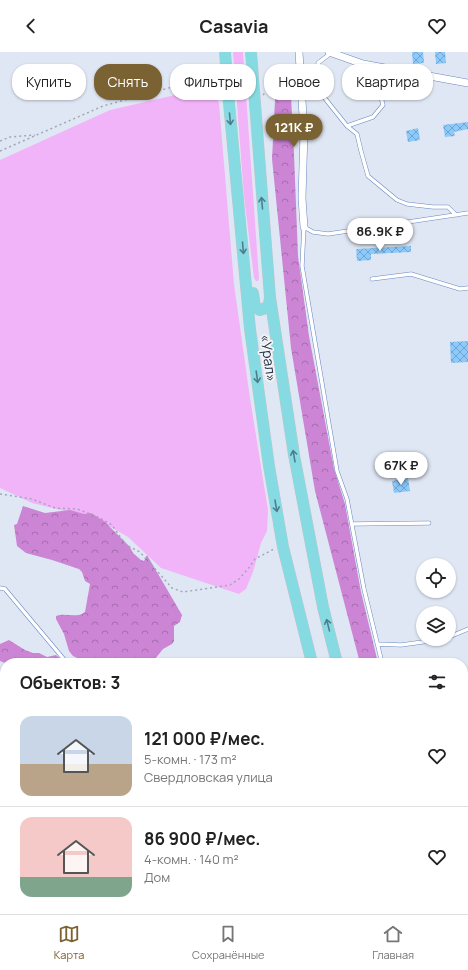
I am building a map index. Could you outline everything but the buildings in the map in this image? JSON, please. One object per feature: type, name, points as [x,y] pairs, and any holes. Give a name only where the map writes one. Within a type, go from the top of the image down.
[{"type":"main road","name":"«Урал»","points":[[225,52],[226,64]]},
{"type":"main road","name":"«Урал»","points":[[251,52],[270,297],[294,455],[323,607],[336,658]]},
{"type":"main road","name":"«Урал»","points":[[229,100],[250,329],[269,466],[283,547],[311,658]]},
{"type":"main road","points":[[244,264],[252,278],[255,307],[260,310],[266,308],[269,304],[270,297]]},
{"type":"street","points":[[299,52],[300,64]]},
{"type":"street","points":[[330,52],[363,64]]},
{"type":"street","points":[[433,77],[468,84]]},
{"type":"street","points":[[302,100],[304,132],[302,198],[304,226]]},
{"type":"lane","points":[[330,52],[318,63],[323,96],[347,126],[357,134],[360,151],[368,176],[397,200],[407,204],[448,207],[457,215]]},
{"type":"lane","points":[[347,126],[373,117],[383,105],[382,100]]},
{"type":"lane","points":[[304,226],[313,232],[328,234],[468,213]]},
{"type":"lane","points":[[304,226],[302,266],[337,471],[347,499],[364,589],[381,658]]},
{"type":"lane","points":[[372,279],[410,274],[460,289],[468,288]]},
{"type":"lane","points":[[352,524],[429,523]]},
{"type":"lane","points":[[0,588],[6,589],[64,658]]},
{"type":"lane","points":[[456,634],[468,629]]},
{"type":"lane","points":[[378,644],[401,645],[416,643]]},
{"type":"path","points":[[0,151],[103,106],[170,88]]},
{"type":"path","points":[[254,106],[264,94]]},
{"type":"path","points":[[0,141],[10,137],[37,135]]},
{"type":"path","points":[[0,494],[32,499],[55,508],[76,509],[96,516],[112,525],[126,545],[140,552],[172,588],[183,592],[230,585],[248,570],[255,559],[270,550],[283,547]]},
{"type":"shaded area","points":[[233,52],[243,52],[244,64],[234,64]]},
{"type":"shaded area","points":[[170,96],[170,100],[217,100],[219,103],[234,284],[268,510],[267,531],[261,543],[253,572],[246,589],[239,594],[161,568],[128,537],[97,519],[32,503],[0,488],[0,160],[110,110],[154,100],[162,100],[162,98]]},
{"type":"shaded area","points":[[237,100],[246,100],[258,281],[254,278],[244,196]]},
{"type":"green space","points":[[275,100],[291,100],[298,256],[309,336],[334,469],[345,504],[361,592],[377,658],[359,658],[315,491],[291,348],[272,159]]},
{"type":"green space","points":[[23,506],[45,513],[70,510],[84,514],[91,513],[104,521],[141,560],[144,561],[147,555],[182,615],[180,622],[174,626],[174,641],[172,644],[163,649],[156,658],[77,658],[73,656],[69,651],[64,634],[56,619],[56,616],[78,615],[85,612],[90,584],[85,581],[82,572],[79,569],[26,553],[17,546],[14,525],[17,524]]},
{"type":"green space","points":[[9,640],[33,653],[39,653],[47,657],[56,655],[59,658],[0,658],[0,644]]}]
